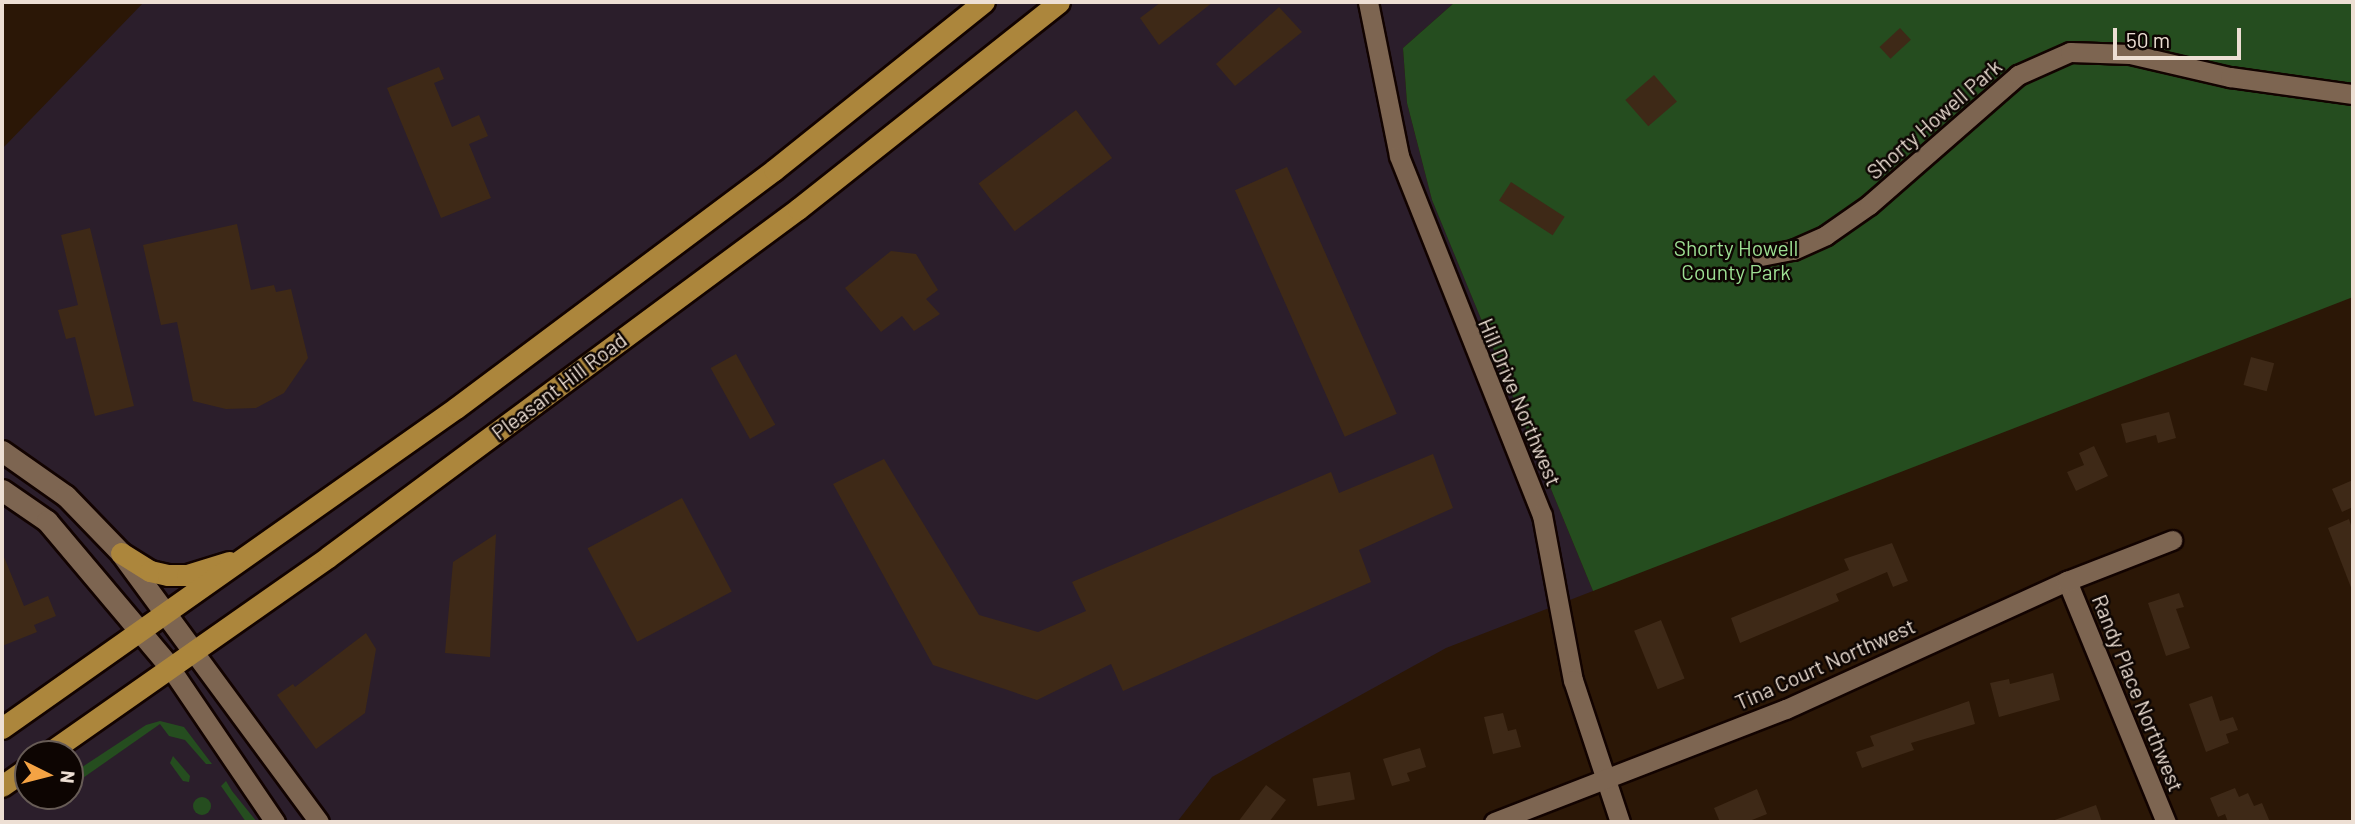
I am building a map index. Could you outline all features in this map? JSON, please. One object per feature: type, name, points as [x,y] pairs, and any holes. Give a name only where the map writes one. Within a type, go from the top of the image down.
[{"type":"highway","name":"Pleasant Hill Road","points":[[2,728],[251,555],[774,170],[984,2]]},
{"type":"highway","name":"Pleasant Hill Road","points":[[66,740],[328,557],[788,216],[1059,2]]},
{"type":"highway","points":[[121,553],[150,571],[168,575],[187,575],[251,555]]},
{"type":"street","name":"Hill Drive Northwest","points":[[1368,2],[1399,156],[1542,515],[1573,680],[1602,777],[1620,822]]},
{"type":"street","name":"Shorty Howell Park","points":[[1762,256],[1793,250],[1826,235],[1868,205],[2018,75],[2070,52],[2130,54],[2230,77],[2353,94]]},
{"type":"street","points":[[2,451],[66,496],[121,553],[164,615],[319,822]]},
{"type":"street","points":[[2,490],[47,521],[141,631],[169,666],[275,822]]},
{"type":"street","name":"Tina Court Northwest","points":[[1494,822],[1602,777],[1786,709],[2067,581],[2172,540]]},
{"type":"street","name":"Randy Place Northwest","points":[[2067,581],[2166,822]]},
{"type":"shaded area","points":[[144,2],[1455,2],[1403,48],[1407,103],[1432,200],[1593,591],[1446,648],[1212,777],[1177,822],[2,822],[2,149]]},
{"type":"green space","name":"Shorty Howell County Park","points":[[1455,2],[2353,2],[2353,297],[1593,591],[1432,200],[1407,103],[1403,48]]},
{"type":"green space","points":[[160,721],[184,727],[212,764],[206,764],[185,740],[169,736],[160,724],[84,777],[84,766],[146,725]]},
{"type":"green space","points":[[173,756],[190,776],[189,782],[183,781],[170,763]]},
{"type":"green space","points":[[226,781],[257,822],[246,822],[221,786]]},
{"type":"green space","points":[[202,797],[208,800],[211,806],[208,812],[202,815],[196,812],[193,806],[196,800]]},
{"type":"building","points":[[1161,2],[1213,2],[1159,45],[1140,18]]},
{"type":"building","points":[[1279,7],[1302,32],[1235,86],[1216,64]]},
{"type":"building","points":[[1900,28],[1911,40],[1890,59],[1880,47]]},
{"type":"building","points":[[439,67],[444,79],[434,83],[452,127],[479,115],[488,136],[469,144],[491,198],[441,218],[387,88]]},
{"type":"building","points":[[1654,75],[1677,101],[1648,126],[1625,100]]},
{"type":"building","points":[[1076,110],[1112,158],[1015,231],[979,183]]},
{"type":"building","points":[[1287,167],[1397,414],[1345,437],[1235,190]]},
{"type":"building","points":[[1511,182],[1565,217],[1553,235],[1499,200]]},
{"type":"building","points":[[237,224],[251,290],[274,285],[276,292],[291,289],[308,358],[284,393],[256,408],[226,409],[193,401],[177,322],[161,325],[143,245]]},
{"type":"building","points":[[90,228],[134,406],[95,416],[75,337],[66,339],[58,310],[78,305],[61,235]]},
{"type":"building","points":[[891,251],[916,254],[938,290],[926,299],[940,314],[914,331],[902,316],[881,332],[845,288]]},
{"type":"building","points":[[736,354],[775,425],[750,439],[711,368]]},
{"type":"building","points":[[2251,357],[2274,363],[2267,391],[2243,385]]},
{"type":"building","points":[[2169,412],[2176,438],[2158,443],[2156,435],[2126,443],[2121,424]]},
{"type":"building","points":[[2094,446],[2108,476],[2076,491],[2067,472],[2084,465],[2079,453]]},
{"type":"building","points":[[1433,454],[1453,508],[1359,550],[1371,582],[1123,691],[1111,664],[1037,700],[933,665],[833,484],[884,459],[979,615],[1038,632],[1086,611],[1072,582],[1331,472],[1339,493]]},
{"type":"building","points":[[2353,480],[2353,507],[2342,512],[2332,489]]},
{"type":"building","points":[[682,498],[732,592],[637,642],[588,548]]},
{"type":"building","points":[[2349,519],[2353,531],[2352,590],[2328,528]]},
{"type":"building","points":[[496,534],[490,657],[445,653],[453,562]]},
{"type":"building","points":[[1892,543],[1908,581],[1893,587],[1887,572],[1836,594],[1839,601],[1740,643],[1731,618],[1849,570],[1844,559]]},
{"type":"building","points":[[2,552],[24,606],[48,596],[56,616],[34,625],[37,632],[2,646]]},
{"type":"building","points":[[2179,593],[2184,607],[2176,609],[2190,648],[2166,656],[2148,603]]},
{"type":"building","points":[[1661,620],[1685,678],[1658,689],[1634,631]]},
{"type":"building","points":[[366,633],[376,649],[365,713],[316,749],[277,695],[293,684],[295,687]]},
{"type":"building","points":[[2053,673],[2060,700],[1999,717],[1990,683],[2009,679],[2010,684]]},
{"type":"building","points":[[2212,696],[2220,721],[2233,717],[2238,730],[2226,734],[2229,743],[2206,752],[2189,704]]},
{"type":"building","points":[[1969,701],[1975,724],[1911,743],[1914,750],[1862,768],[1856,752],[1874,746],[1870,736]]},
{"type":"building","points":[[1503,713],[1508,731],[1516,729],[1521,747],[1493,754],[1484,717]]},
{"type":"building","points":[[1420,748],[1426,767],[1407,773],[1410,781],[1392,786],[1383,759]]},
{"type":"building","points":[[1350,772],[1355,800],[1317,806],[1313,779]]},
{"type":"building","points":[[1266,785],[1286,800],[1269,822],[1238,822]]},
{"type":"building","points":[[2235,788],[2239,797],[2248,793],[2254,806],[2262,803],[2270,822],[2228,822],[2225,814],[2218,817],[2210,798]]},
{"type":"building","points":[[1757,789],[1767,814],[1747,822],[1720,822],[1714,808]]},
{"type":"building","points":[[2096,805],[2102,822],[2052,822],[2052,821]]}]
